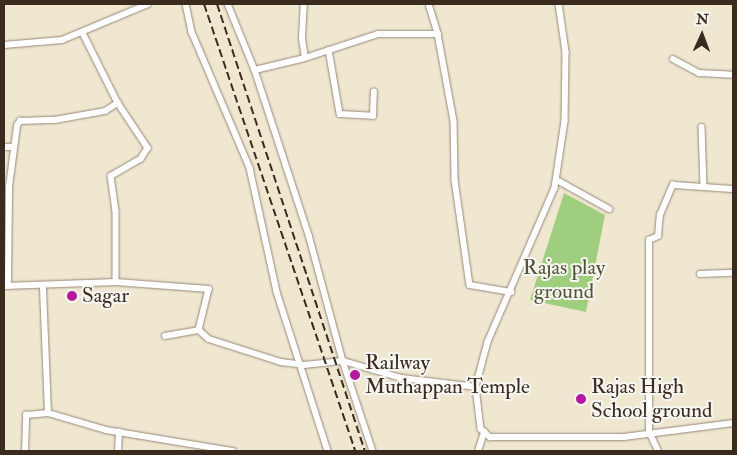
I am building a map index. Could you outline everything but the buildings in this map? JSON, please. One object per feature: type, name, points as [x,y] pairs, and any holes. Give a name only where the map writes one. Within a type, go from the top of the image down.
[{"type":"street","points":[[4,45],[62,40],[83,33],[148,4]]},
{"type":"street","points":[[186,4],[192,32],[250,168],[278,292],[328,451]]},
{"type":"street","points":[[228,4],[255,70],[309,235],[343,361],[373,451]]},
{"type":"street","points":[[304,4],[302,38],[305,58]]},
{"type":"street","points":[[429,4],[438,34],[454,120],[455,180],[470,285],[511,292]]},
{"type":"street","points":[[558,4],[566,52],[565,121],[557,180],[534,242],[488,342],[476,388],[481,429],[490,437],[624,437],[649,432],[733,423]]},
{"type":"street","points":[[83,33],[118,104],[148,148],[141,159],[112,174],[116,211],[116,282]]},
{"type":"street","points":[[255,70],[305,58],[378,34],[438,34]]},
{"type":"street","points":[[329,50],[340,114],[373,116],[374,92]]},
{"type":"street","points":[[673,59],[699,73],[733,75]]},
{"type":"street","points":[[118,104],[105,111],[64,119],[20,121],[7,187],[6,286],[116,282],[209,289],[199,330]]},
{"type":"street","points":[[702,127],[704,187]]},
{"type":"street","points":[[4,147],[14,147]]},
{"type":"street","points":[[557,180],[609,210]]},
{"type":"street","points":[[658,451],[649,432],[648,240],[658,236],[660,215],[673,186],[733,189]]},
{"type":"street","points":[[700,274],[733,273]]},
{"type":"street","points":[[43,286],[48,413]]},
{"type":"street","points":[[199,330],[209,339],[281,362],[302,364],[343,361],[402,378],[476,388]]},
{"type":"street","points":[[165,336],[199,330]]},
{"type":"street","points":[[25,451],[26,415],[48,413],[119,432],[233,451]]},
{"type":"street","points":[[118,451],[119,432]]},
{"type":"street","points":[[478,451],[484,432]]},
{"type":"green space","name":"Rajas play ground","points":[[564,193],[605,215],[586,312],[530,300]]},
{"type":"railway","points":[[204,4],[355,451]]},
{"type":"railway","points":[[217,4],[365,451]]},
{"type":"place","name":"Sagar","points":[[72,296]]},
{"type":"place","name":"Railway Muthappan Temple","points":[[355,375]]},
{"type":"place","name":"Rajas High School ground","points":[[581,399]]}]
